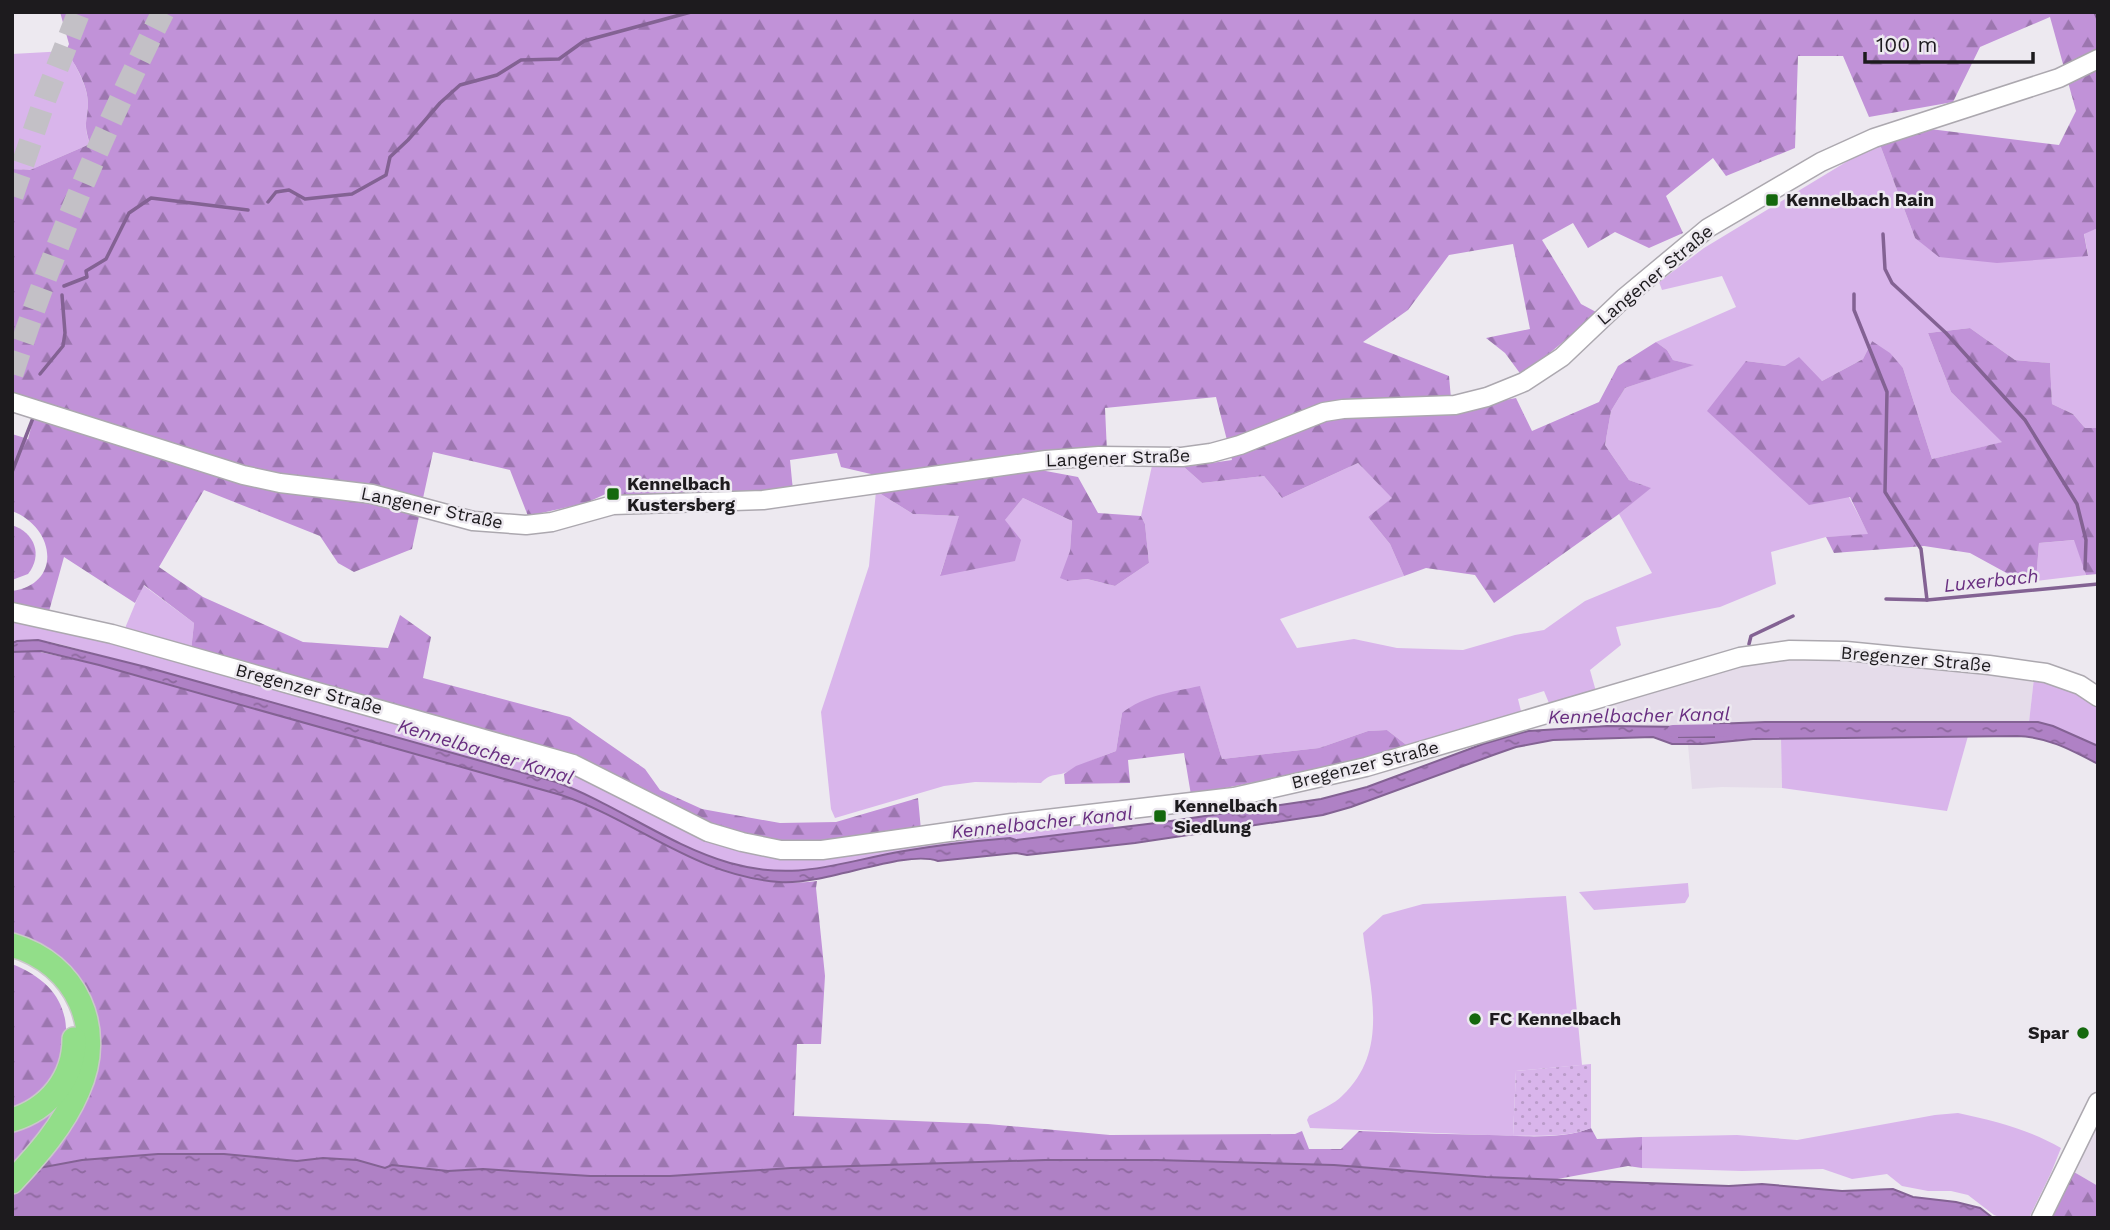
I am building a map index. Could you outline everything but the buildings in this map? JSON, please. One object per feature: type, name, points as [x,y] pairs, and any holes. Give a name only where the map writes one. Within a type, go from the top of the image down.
[{"type":"highway","points":[[12,944],[35,953],[56,967],[72,986],[85,1013],[88,1045],[85,1068],[77,1093],[61,1122],[12,1182]]},
{"type":"highway","points":[[12,959],[39,971],[60,993],[71,1019],[74,1042],[69,1068],[59,1088],[34,1111],[12,1120]]},
{"type":"main road","name":"Langener Straße","points":[[18,404],[243,475],[279,483],[372,494],[473,521],[500,524],[552,522],[613,505],[763,500],[1046,460],[1099,456],[1182,457],[1211,453],[1240,445],[1324,412],[1455,405],[1487,397],[1524,382],[1562,357],[1624,298],[1686,245],[1708,228],[1767,192],[1821,162],[1874,138],[2019,92],[2098,59]]},
{"type":"main road","name":"Bregenzer Straße","points":[[19,613],[112,634],[573,764],[708,832],[781,850],[822,850],[1022,822],[1234,797],[1366,768],[1740,657],[1790,650],[1846,651],[2046,673],[2080,685],[2098,697]]},
{"type":"main road","points":[[2041,1218],[2098,1102]]},
{"type":"shaded area","points":[[66,51],[84,83],[88,104],[86,128],[90,144],[30,170],[12,169],[12,54]]},
{"type":"shaded area","points":[[1879,142],[1915,238],[2088,255],[2084,233],[2098,228],[2098,428],[2085,428],[2073,414],[2052,404],[2050,363],[2015,360],[1970,328],[1928,333],[1951,392],[2003,442],[1932,459],[1903,368],[1872,341],[1863,359],[1822,381],[1785,366],[1746,361],[1849,497],[1869,535],[1826,537],[1771,552],[1776,584],[1720,607],[1616,627],[1621,645],[1590,670],[1597,695],[1551,708],[1544,691],[1518,699],[1522,715],[1409,747],[1387,730],[1368,731],[1319,748],[1222,759],[1200,687],[1122,713],[1116,751],[1051,776],[1041,783],[975,782],[944,786],[835,818],[831,809],[821,712],[869,566],[876,491],[913,514],[960,516],[940,575],[1004,521],[1023,498],[1072,521],[1068,581],[1087,579],[1115,586],[1149,563],[1145,524],[1141,516],[1153,461],[1184,467],[1202,483],[1264,476],[1282,498],[1358,463],[1393,498],[1368,517],[1390,544],[1404,576],[1280,619],[1297,648],[1354,639],[1397,648],[1463,650],[1544,630],[1585,601],[1652,573],[1619,514],[1650,488],[1629,480],[1605,445],[1611,411],[1625,388],[1693,365],[1673,360],[1667,350],[1656,342],[1736,307],[1722,276],[1662,290],[1659,282],[1704,248]]},
{"type":"shaded area","points":[[2075,540],[2086,575],[2036,581],[2039,543]]},
{"type":"shaded area","points":[[143,585],[194,623],[191,651],[123,633]]},
{"type":"shaded area","points":[[12,618],[30,620],[565,767],[712,838],[1112,817],[1114,828],[1016,840],[1010,838],[943,845],[818,869],[778,871],[755,868],[707,856],[556,782],[62,645],[36,640],[12,643]]},
{"type":"shaded area","points":[[1791,653],[2034,678],[2029,722],[1781,723],[1782,788],[1692,789],[1688,745],[1672,744],[1653,737],[1615,738],[1610,699]]},
{"type":"shaded area","points":[[2034,678],[2076,693],[2098,708],[2098,746],[2046,724],[2029,722]]},
{"type":"shaded area","points":[[1968,736],[1947,811],[1782,788],[1781,739]]},
{"type":"shaded area","points":[[1688,883],[1689,896],[1685,903],[1594,910],[1579,892]]},
{"type":"shaded area","name":"FC Kennelbach","points":[[1566,896],[1582,1065],[1516,1071],[1513,1136],[1310,1128],[1307,1120],[1309,1116],[1342,1096],[1367,1060],[1373,1019],[1363,933],[1383,915],[1423,904]]},
{"type":"shaded area","points":[[1591,1064],[1591,1128],[1563,1135],[1513,1136],[1516,1071]]},
{"type":"shaded area","points":[[1958,1113],[2011,1126],[2061,1148],[2029,1218],[2002,1218],[1968,1195],[1902,1186],[1887,1174],[1852,1179],[1823,1169],[1742,1171],[1642,1168],[1642,1137],[1737,1135],[1797,1140]]},
{"type":"shaded area","points":[[2098,1117],[2098,1186],[2074,1172],[2080,1152]]},
{"type":"green space","points":[[60,12],[2098,12],[2098,228],[2084,234],[2088,256],[1997,263],[1939,257],[1915,238],[1879,142],[1922,128],[2059,145],[2076,111],[2050,17],[1980,47],[1953,102],[1869,117],[1843,56],[1798,56],[1795,148],[1726,176],[1713,158],[1666,196],[1683,233],[1649,248],[1615,232],[1588,248],[1573,223],[1542,240],[1581,304],[1598,313],[1522,376],[1505,353],[1486,338],[1530,329],[1513,244],[1449,255],[1408,310],[1363,342],[1449,376],[1452,410],[1516,398],[1532,431],[1599,402],[1618,366],[1656,342],[1667,350],[1673,360],[1694,365],[1625,388],[1611,411],[1605,445],[1629,480],[1651,488],[1494,603],[1475,575],[1426,568],[1404,576],[1390,544],[1368,517],[1392,498],[1358,463],[1282,498],[1264,476],[1202,483],[1184,467],[1232,460],[1216,397],[1105,408],[1107,452],[888,478],[841,467],[837,453],[790,460],[793,491],[620,496],[612,491],[586,503],[528,516],[510,470],[433,452],[412,549],[354,572],[338,563],[320,536],[204,490],[159,567],[203,597],[303,642],[388,648],[400,615],[431,637],[423,678],[570,717],[645,769],[660,790],[702,809],[780,823],[836,822],[918,798],[921,830],[800,845],[728,833],[612,776],[191,651],[194,623],[144,585],[135,603],[64,557],[48,615],[12,607],[12,591],[28,586],[40,578],[46,567],[47,554],[37,529],[12,511],[12,434],[28,439],[38,402],[12,396],[12,169],[30,170],[90,144],[86,127],[86,90],[66,51],[69,44]]},
{"type":"green space","points":[[1970,328],[2015,360],[2050,363],[2052,404],[2073,414],[2085,428],[2098,428],[2098,574],[2086,575],[2074,540],[2039,543],[2036,581],[2012,576],[1970,553],[1924,546],[1834,553],[1826,537],[1868,534],[1850,497],[1809,505],[1707,411],[1746,361],[1785,366],[1799,357],[1822,381],[1863,359],[1872,341],[1890,353],[1903,368],[1932,459],[2002,442],[1951,392],[1928,333]]},
{"type":"green space","points":[[1035,469],[1078,477],[1098,513],[1141,516],[1145,524],[1149,563],[1115,586],[1087,579],[1068,581],[1060,578],[1070,551],[1072,521],[1023,498],[1005,520],[1021,540],[1015,561],[940,576],[959,516],[913,514],[876,491]]},
{"type":"green space","points":[[12,525],[26,533],[36,552],[33,567],[28,574],[12,580]]},
{"type":"green space","points":[[31,650],[99,665],[561,795],[685,854],[748,877],[781,882],[817,881],[825,976],[821,1044],[797,1044],[794,1116],[988,1124],[1110,1135],[1295,1134],[1302,1131],[1309,1149],[1341,1149],[1359,1131],[1541,1136],[1567,1134],[1591,1128],[1597,1139],[1642,1137],[1642,1168],[1628,1166],[1552,1180],[875,1166],[670,1176],[590,1176],[483,1169],[448,1171],[392,1165],[385,1168],[356,1160],[323,1158],[297,1161],[224,1154],[43,1168],[12,1173],[12,1126],[45,1110],[56,1112],[91,1018],[12,939],[12,652]]},
{"type":"green space","points":[[1200,686],[1222,759],[1319,748],[1368,731],[1387,730],[1409,747],[1363,760],[1191,795],[1184,753],[1128,760],[1130,783],[1065,784],[1064,774],[1076,766],[1116,751],[1122,713],[1149,698]]},
{"type":"green space","points":[[12,964],[28,971],[51,990],[59,1001],[66,1028],[57,1081],[12,1113]]},
{"type":"green space","points":[[2074,1172],[2098,1186],[2098,1218],[2052,1218]]},
{"type":"water","points":[[38,640],[146,667],[556,782],[707,855],[730,863],[777,871],[818,868],[943,845],[1010,838],[1016,840],[1164,822],[1321,799],[1367,787],[1483,744],[1528,731],[1607,726],[1689,727],[1689,736],[1678,737],[1714,737],[1714,724],[2038,722],[2098,746],[2098,764],[2049,742],[2017,736],[1753,739],[1702,744],[1672,744],[1653,737],[1553,740],[1516,747],[1323,815],[1135,843],[1027,855],[1016,853],[938,861],[905,860],[818,879],[779,882],[719,869],[561,795],[99,665],[41,651],[12,652],[12,643]]},
{"type":"water","points":[[158,1154],[224,1154],[297,1161],[323,1158],[357,1160],[385,1168],[392,1165],[448,1171],[483,1169],[590,1176],[670,1176],[791,1168],[1045,1160],[1334,1165],[1486,1177],[1729,1186],[1762,1184],[1842,1191],[1893,1189],[1913,1197],[1980,1208],[1993,1218],[12,1218],[12,1173],[82,1160]]},
{"type":"waterway","points":[[268,202],[276,192],[289,190],[305,199],[352,194],[386,175],[390,157],[460,85],[497,75],[521,60],[559,59],[584,41],[691,12]]},
{"type":"waterway","points":[[2095,12],[2098,19]]},
{"type":"waterway","points":[[64,286],[87,277],[86,271],[106,259],[129,213],[151,198],[248,210]]},
{"type":"waterway","points":[[1883,234],[1885,269],[1892,283],[1946,333],[2025,420],[2077,504],[2086,540],[2085,569]]},
{"type":"waterway","points":[[1854,294],[1854,310],[1887,392],[1885,492],[1921,549],[1927,600]]},
{"type":"waterway","points":[[40,374],[63,346],[65,333],[62,295]]},
{"type":"waterway","points":[[12,472],[33,418]]},
{"type":"waterway","name":"Luxerbach","points":[[1886,599],[1927,600],[2098,584]]},
{"type":"waterway","name":"Luxerbach","points":[[1749,644],[1751,636],[1793,616]]},
{"type":"waterway","name":"Kennelbacher Kanal","points":[[1673,731],[1728,730]]},
{"type":"tunnel","points":[[12,196],[45,99],[79,12]]},
{"type":"tunnel","points":[[12,374],[80,190],[163,12]]},
{"type":"place","name":"Kennelbach Rain","points":[[1772,200]]},
{"type":"place","name":"Kennelbach Kustersberg","points":[[613,494]]},
{"type":"place","name":"Kennelbach Siedlung","points":[[1160,816]]},
{"type":"place","name":"FC Kennelbach","points":[[1475,1019]]},
{"type":"place","name":"Spar","points":[[2083,1033]]}]
